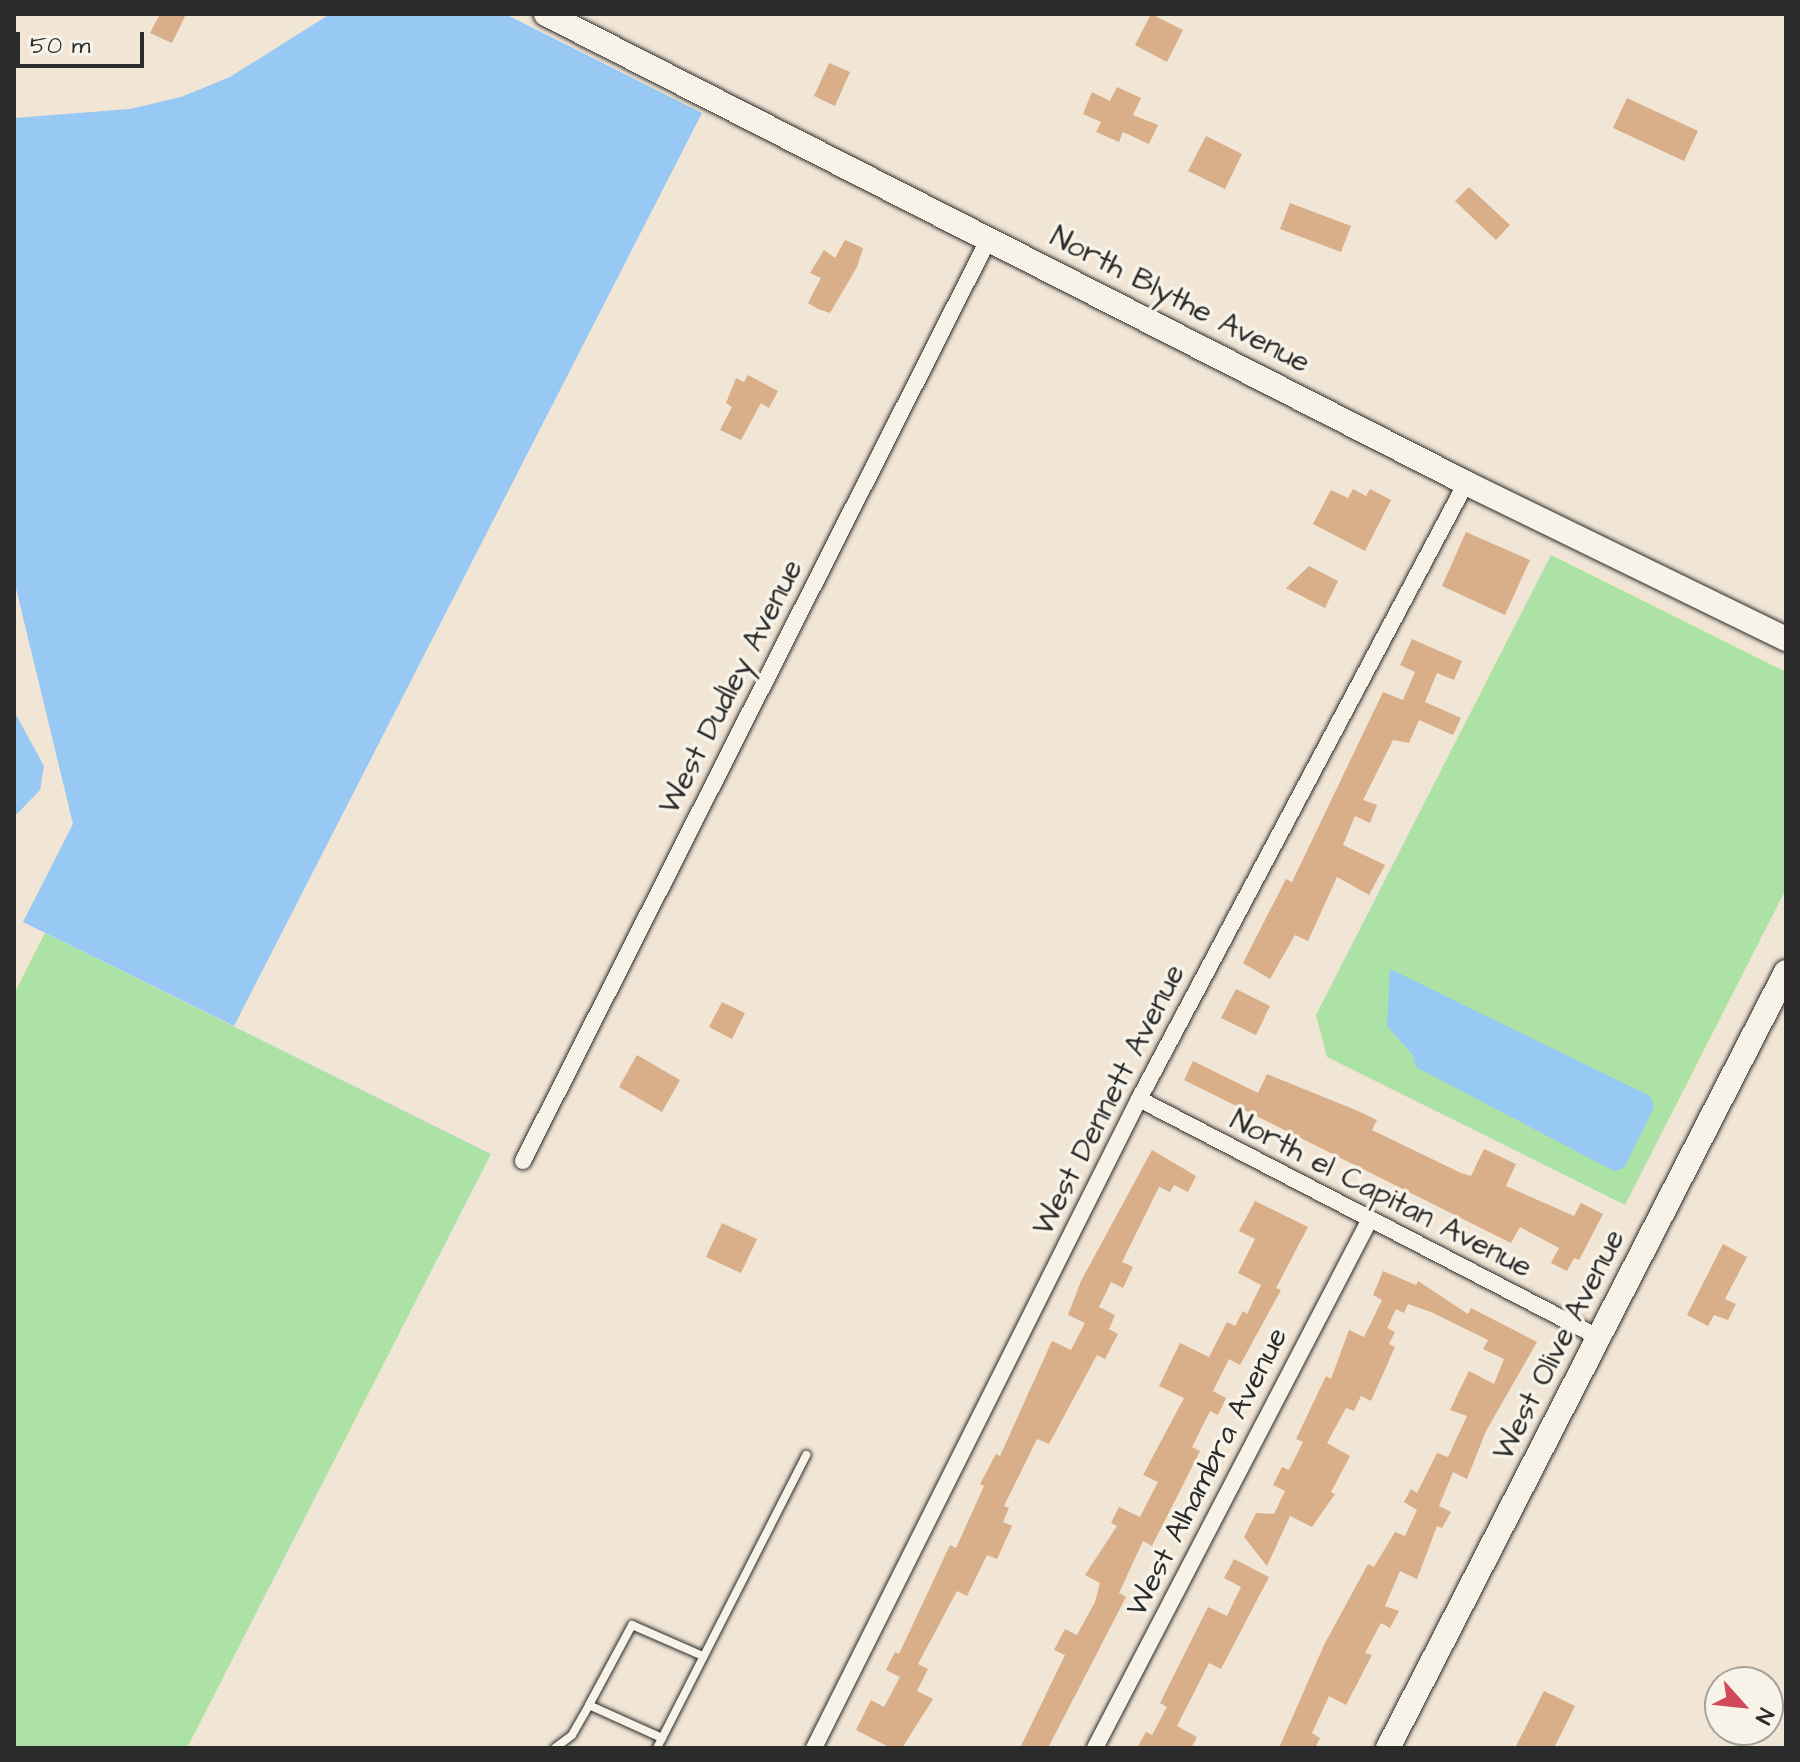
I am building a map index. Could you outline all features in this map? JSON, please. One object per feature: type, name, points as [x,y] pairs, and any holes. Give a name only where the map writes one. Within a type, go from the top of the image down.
[{"type":"street","name":"North Blythe Avenue","points":[[546,14],[1466,483],[1786,639]]},
{"type":"street","name":"West Dudley Avenue","points":[[523,1161],[989,238]]},
{"type":"street","name":"West Dennett Avenue","points":[[814,1748],[1139,1099],[1466,483]]},
{"type":"street","name":"West Olive Avenue","points":[[1388,1748],[1786,972]]},
{"type":"street","name":"North el Capitan Avenue","points":[[1139,1099],[1369,1221],[1598,1337]]},
{"type":"street","name":"West Alhambra Avenue","points":[[1095,1748],[1369,1221]]},
{"type":"lane","points":[[657,1748],[806,1455]]},
{"type":"lane","points":[[555,1748],[572,1735],[632,1625],[703,1656]]},
{"type":"lane","points":[[589,1705],[662,1738]]},
{"type":"green space","points":[[1551,555],[1786,672],[1786,889],[1625,1205],[1327,1057],[1316,1015]]},
{"type":"green space","points":[[45,933],[491,1154],[187,1748],[14,1748],[14,994]]},
{"type":"water","points":[[330,14],[505,14],[702,113],[234,1026],[23,922],[73,824],[14,580],[14,118],[130,109],[181,97],[230,77]]},
{"type":"water","points":[[14,711],[44,766],[40,790],[14,817]]},
{"type":"water","points":[[1390,969],[1650,1096],[1654,1107],[1624,1168],[1614,1171],[1416,1067],[1413,1055],[1387,1026]]},
{"type":"building","points":[[160,14],[186,14],[172,43],[150,33]]},
{"type":"building","points":[[1151,14],[1183,30],[1167,62],[1135,45]]},
{"type":"building","points":[[829,63],[850,72],[835,106],[814,96]]},
{"type":"building","points":[[1117,87],[1141,98],[1133,115],[1158,125],[1149,144],[1123,132],[1119,142],[1096,132],[1101,122],[1083,114],[1092,92],[1110,101]]},
{"type":"building","points":[[1627,98],[1698,131],[1684,161],[1613,128]]},
{"type":"building","points":[[1206,136],[1242,154],[1225,189],[1188,171]]},
{"type":"building","points":[[1469,187],[1510,225],[1496,240],[1455,201]]},
{"type":"building","points":[[1290,203],[1351,226],[1341,252],[1280,229]]},
{"type":"building","points":[[845,240],[863,248],[857,267],[830,313],[808,303],[821,278],[810,273],[824,250],[835,258]]},
{"type":"building","points":[[748,375],[778,391],[769,408],[761,403],[741,440],[720,430],[732,407],[726,403],[736,378],[744,382]]},
{"type":"building","points":[[1353,489],[1366,496],[1370,489],[1391,500],[1365,551],[1313,524],[1331,490],[1348,498]]},
{"type":"building","points":[[1466,532],[1530,560],[1505,615],[1442,586]]},
{"type":"building","points":[[1309,566],[1338,581],[1325,608],[1286,588]]},
{"type":"building","points":[[1412,639],[1462,661],[1454,680],[1437,673],[1425,702],[1461,718],[1453,735],[1419,720],[1409,743],[1393,740],[1363,800],[1377,805],[1370,823],[1355,816],[1343,845],[1385,865],[1369,895],[1337,877],[1308,941],[1295,935],[1270,979],[1243,963],[1286,879],[1292,882],[1383,692],[1403,700],[1415,672],[1400,665]]},
{"type":"building","points":[[1236,989],[1270,1006],[1256,1035],[1221,1018]]},
{"type":"building","points":[[722,1002],[745,1013],[732,1039],[709,1027]]},
{"type":"building","points":[[637,1055],[680,1080],[662,1112],[619,1087]]},
{"type":"building","points":[[1193,1061],[1258,1093],[1267,1074],[1358,1111],[1377,1120],[1372,1130],[1461,1173],[1471,1176],[1484,1149],[1516,1164],[1506,1186],[1574,1216],[1581,1203],[1603,1214],[1579,1260],[1574,1258],[1567,1271],[1551,1263],[1559,1248],[1520,1227],[1511,1243],[1184,1080]]},
{"type":"building","points":[[1152,1150],[1196,1176],[1188,1192],[1174,1185],[1170,1192],[1159,1187],[1122,1262],[1133,1267],[1123,1288],[1111,1282],[1099,1307],[1115,1315],[1109,1329],[1118,1334],[1105,1359],[1097,1355],[1049,1444],[1037,1439],[1004,1506],[1009,1508],[1003,1522],[1012,1526],[997,1559],[987,1555],[967,1596],[957,1591],[918,1664],[928,1669],[917,1691],[933,1699],[902,1748],[891,1748],[856,1730],[871,1700],[884,1707],[900,1677],[886,1670],[895,1652],[899,1654],[950,1545],[956,1548],[984,1486],[980,1484],[996,1454],[1000,1456],[1052,1341],[1071,1350],[1085,1323],[1068,1315],[1081,1281]]},
{"type":"building","points":[[1255,1201],[1308,1227],[1276,1288],[1281,1290],[1240,1365],[1229,1359],[1213,1391],[1226,1398],[1218,1415],[1210,1411],[1192,1447],[1200,1451],[1152,1546],[1143,1541],[1119,1593],[1126,1597],[1048,1748],[1020,1748],[1065,1655],[1054,1650],[1065,1629],[1077,1635],[1095,1602],[1100,1583],[1085,1575],[1117,1526],[1111,1523],[1119,1507],[1140,1517],[1158,1482],[1143,1475],[1184,1398],[1159,1386],[1180,1343],[1209,1357],[1227,1322],[1235,1326],[1243,1311],[1247,1314],[1261,1285],[1238,1273],[1255,1239],[1239,1231]]},
{"type":"building","points":[[722,1223],[757,1239],[741,1273],[706,1257]]},
{"type":"building","points":[[1723,1244],[1747,1257],[1725,1299],[1736,1304],[1728,1320],[1714,1315],[1708,1326],[1687,1315]]},
{"type":"building","points":[[1383,1271],[1416,1285],[1418,1281],[1468,1314],[1471,1308],[1537,1342],[1486,1431],[1467,1479],[1453,1472],[1439,1506],[1451,1512],[1442,1528],[1437,1526],[1417,1579],[1400,1571],[1385,1606],[1399,1611],[1390,1628],[1381,1623],[1365,1653],[1372,1655],[1346,1705],[1329,1696],[1312,1733],[1320,1738],[1315,1748],[1279,1748],[1324,1645],[1368,1564],[1374,1567],[1395,1532],[1405,1536],[1417,1510],[1404,1502],[1411,1489],[1417,1493],[1437,1453],[1448,1457],[1467,1416],[1450,1410],[1469,1371],[1494,1384],[1504,1359],[1483,1349],[1488,1340],[1431,1312],[1408,1304],[1404,1313],[1396,1309],[1387,1328],[1395,1332],[1389,1344],[1395,1347],[1371,1401],[1361,1396],[1354,1411],[1346,1408],[1327,1443],[1350,1456],[1331,1492],[1335,1494],[1312,1527],[1290,1516],[1267,1566],[1244,1537],[1256,1513],[1274,1514],[1285,1491],[1273,1485],[1282,1467],[1289,1470],[1303,1442],[1296,1439],[1326,1376],[1331,1379],[1349,1330],[1364,1337],[1382,1300],[1373,1295]]},
{"type":"building","points":[[1234,1559],[1269,1577],[1221,1669],[1209,1663],[1177,1726],[1197,1737],[1191,1748],[1137,1748],[1146,1732],[1152,1735],[1167,1707],[1160,1703],[1208,1607],[1227,1616],[1241,1587],[1224,1578]]},
{"type":"building","points":[[1544,1691],[1575,1706],[1554,1748],[1515,1748]]}]
